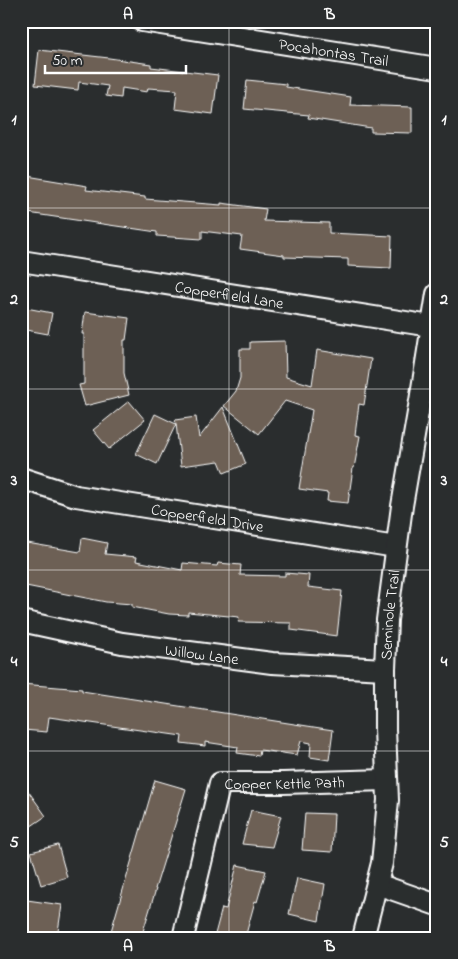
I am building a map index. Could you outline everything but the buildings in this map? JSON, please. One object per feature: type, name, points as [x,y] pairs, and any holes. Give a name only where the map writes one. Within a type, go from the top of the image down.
[{"type":"street","name":"Pocahontas Trail","points":[[142,21],[437,68]]},
{"type":"street","name":"Copperfield Lane","points":[[21,262],[434,327]]},
{"type":"street","name":"Seminole Trail","points":[[363,938],[382,863],[388,800],[385,729],[387,620],[402,506],[434,327],[437,294]]},
{"type":"street","name":"Copperfield Drive","points":[[21,478],[76,496],[396,547]]},
{"type":"street","name":"Willow Lane","points":[[21,621],[122,643],[150,647],[272,663],[385,669]]},
{"type":"street","name":"Copper Kettle Path","points":[[183,938],[220,782],[284,783],[387,780]]},
{"type":"street","points":[[377,884],[437,905]]}]
